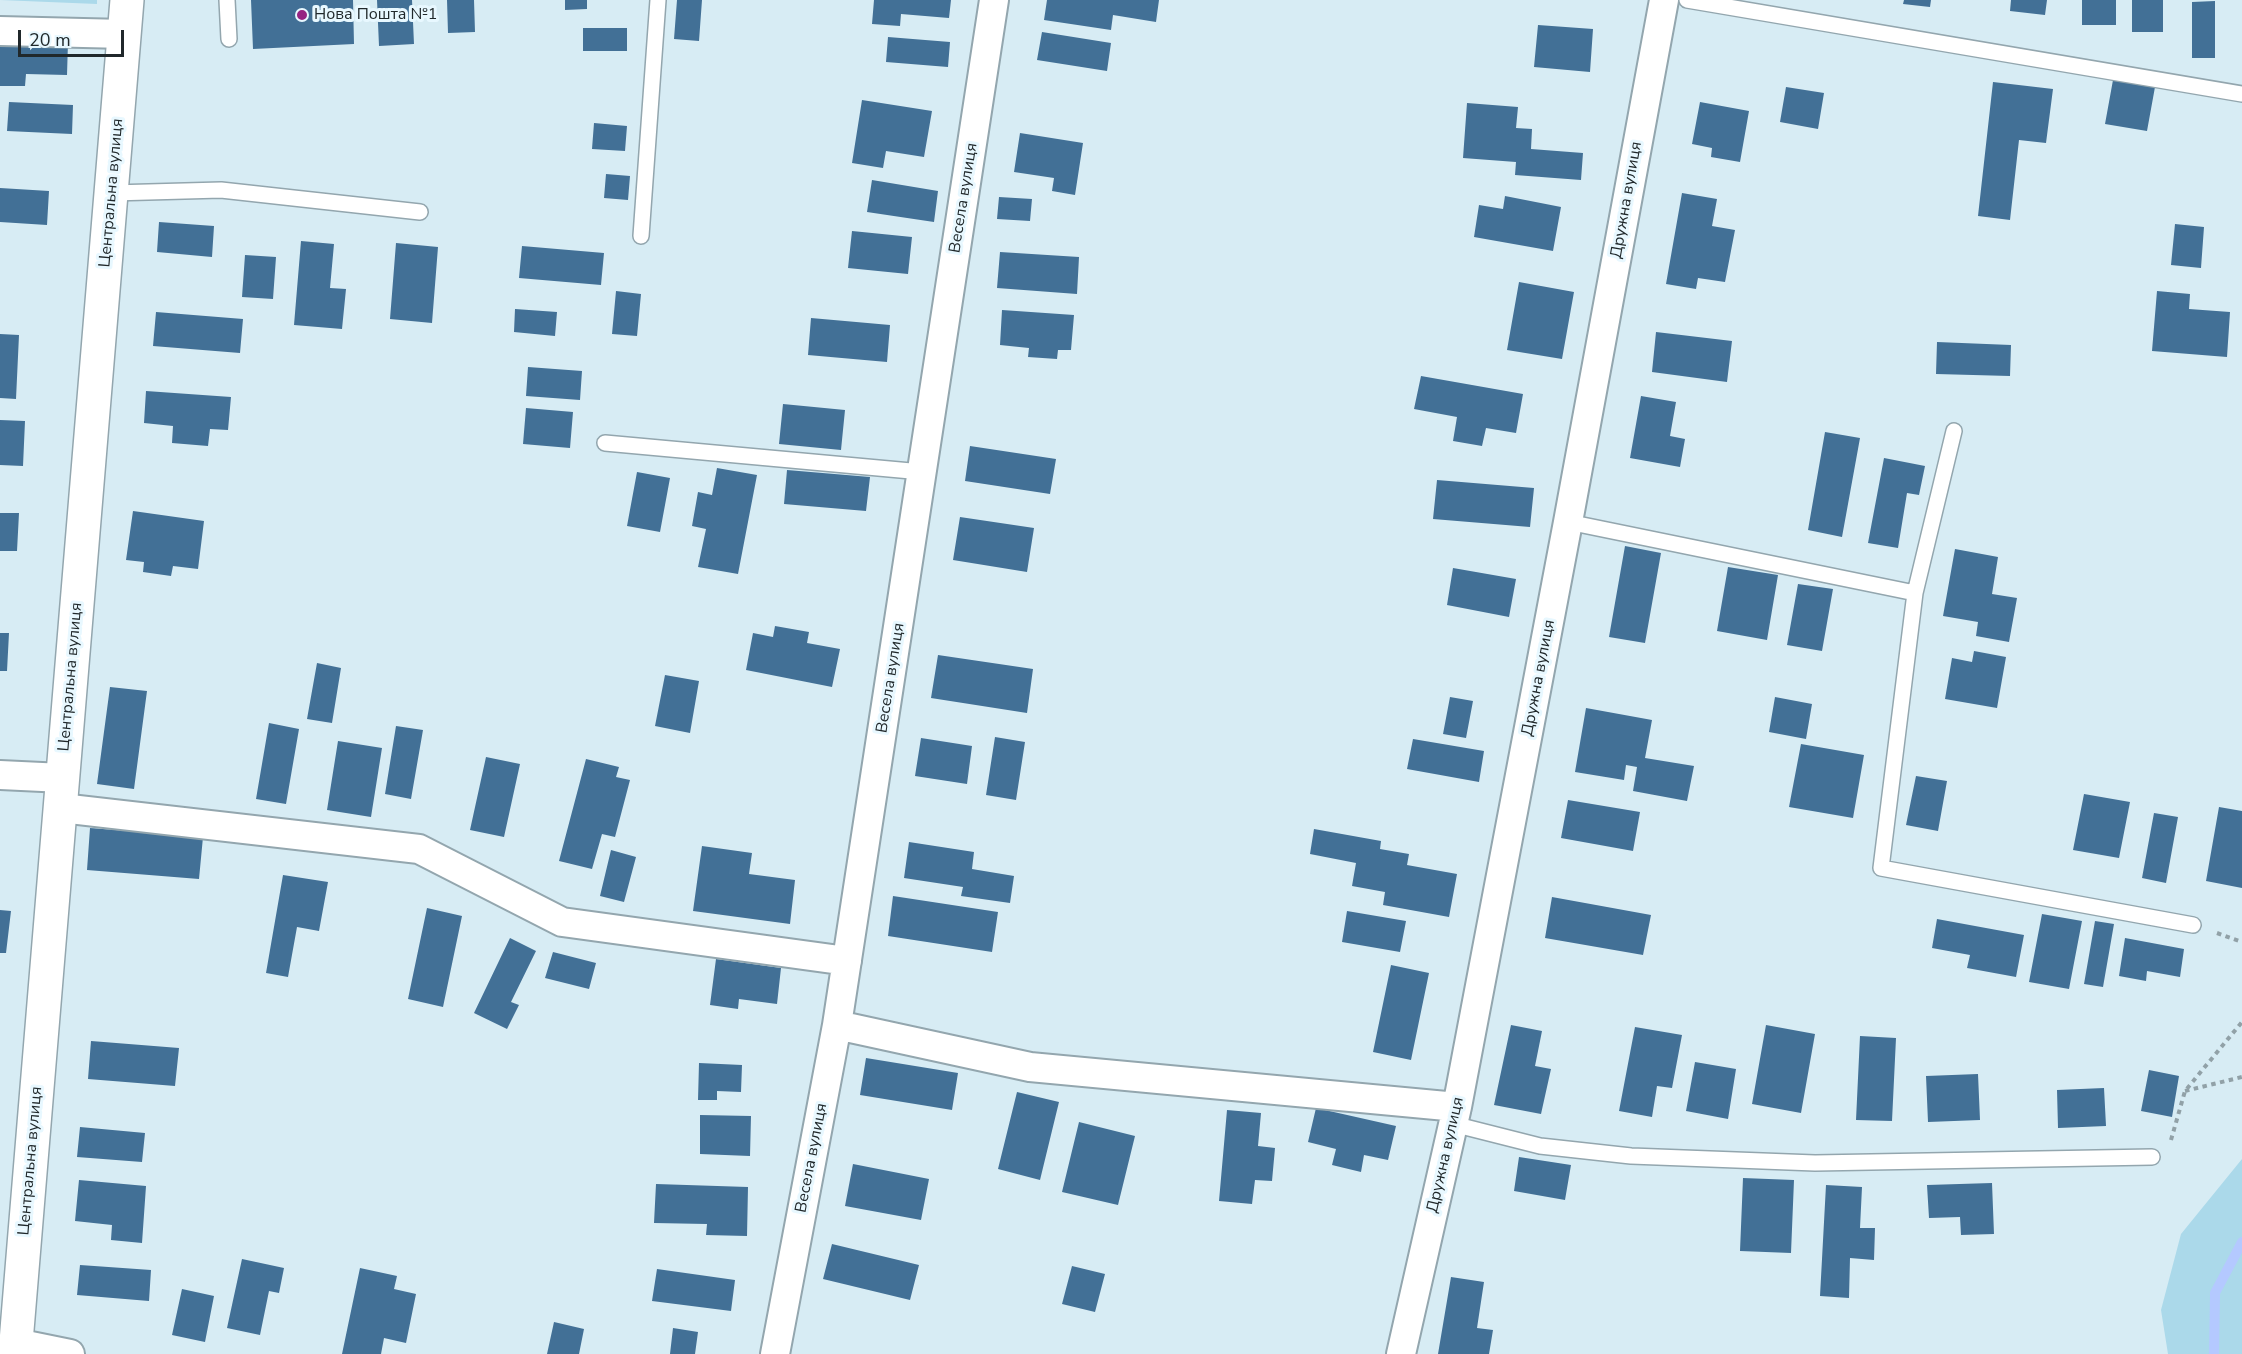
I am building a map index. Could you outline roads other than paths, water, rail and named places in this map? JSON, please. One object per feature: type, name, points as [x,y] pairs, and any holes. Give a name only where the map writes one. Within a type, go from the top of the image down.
[{"type":"street","name":"Центральна вулиця","points":[[16,1348],[127,0]]},
{"type":"street","name":"Весела вулиця","points":[[775,1354],[837,1025],[994,0]]},
{"type":"street","name":"Дружна вулиця","points":[[1401,1354],[1455,1115],[1568,522],[1664,0]]},
{"type":"street","points":[[0,31],[125,34]]},
{"type":"street","points":[[0,775],[62,793],[419,849],[562,922],[847,961]]},
{"type":"street","points":[[837,1025],[1030,1067],[1455,1115]]},
{"type":"street","points":[[16,1348],[70,1354]]},
{"type":"lane","points":[[227,0],[229,39]]},
{"type":"lane","points":[[641,236],[658,0]]},
{"type":"lane","points":[[1687,0],[2242,94]]},
{"type":"lane","points":[[111,193],[221,190],[420,212]]},
{"type":"lane","points":[[1954,431],[1915,592],[1881,868],[2193,925]]},
{"type":"lane","points":[[605,444],[922,472]]},
{"type":"lane","points":[[1568,522],[1915,592]]},
{"type":"lane","points":[[1455,1115],[1540,1146],[1631,1156],[1815,1163],[2152,1157]]},
{"type":"waterway","points":[[2214,1354],[2215,1293],[2242,1242]]},
{"type":"place","name":"Нова Пошта №1","points":[[302,15]]}]
